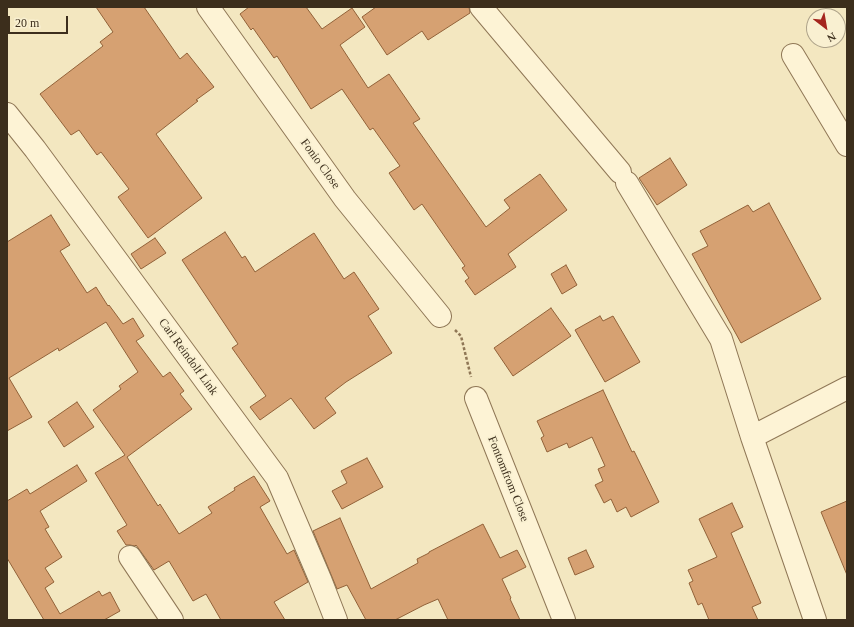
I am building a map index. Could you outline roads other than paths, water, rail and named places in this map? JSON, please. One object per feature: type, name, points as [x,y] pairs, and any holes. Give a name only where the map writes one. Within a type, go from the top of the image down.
[{"type":"street","name":"Fonio Close","points":[[208,7],[345,199],[440,316]]},
{"type":"street","points":[[480,7],[623,178],[721,339],[752,437],[815,620]]},
{"type":"street","points":[[793,55],[847,144]]},
{"type":"street","name":"Carl Reindolf Link","points":[[7,114],[35,149],[272,471],[320,579],[336,620]]},
{"type":"street","points":[[752,437],[847,388]]},
{"type":"street","name":"Fontomfrom Close","points":[[476,398],[564,620]]},
{"type":"street","points":[[130,557],[172,620]]}]
